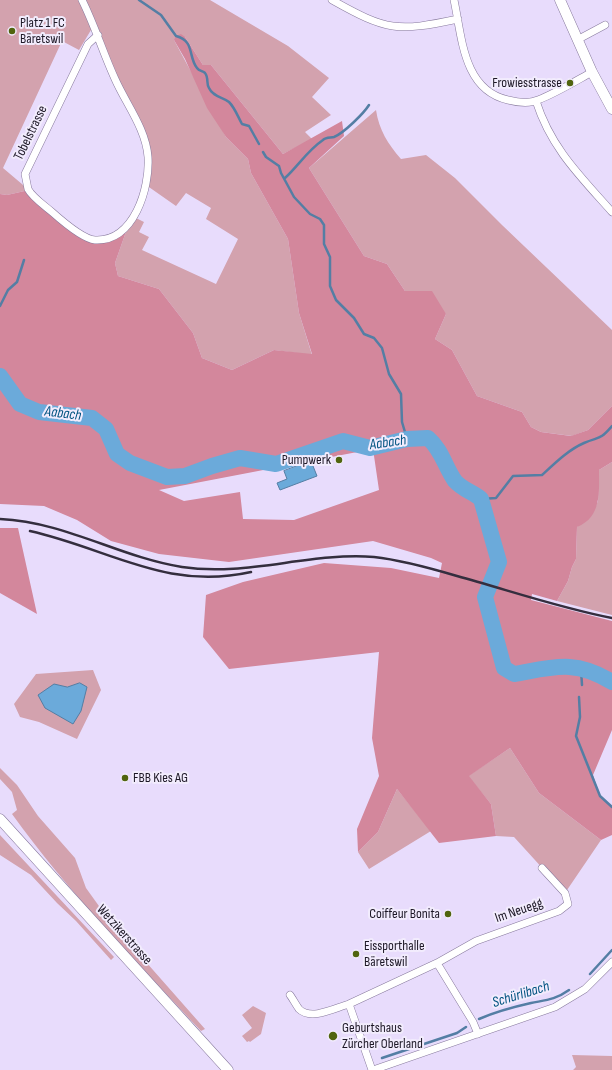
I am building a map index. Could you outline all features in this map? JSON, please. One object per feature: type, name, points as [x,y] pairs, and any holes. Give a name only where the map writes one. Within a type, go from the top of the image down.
[{"type":"main road","points":[[560,0],[592,72],[612,109]]},
{"type":"main road","name":"Wetzikerstrasse","points":[[0,819],[228,1070]]},
{"type":"street","name":"Tobelstrasse","points":[[82,0],[98,35],[114,78],[143,134],[148,157],[146,185],[134,217],[128,226],[110,238],[94,240],[73,229],[58,218],[29,190],[25,174],[88,44],[98,35]]},
{"type":"street","points":[[332,0],[366,19],[396,28],[421,27],[458,19]]},
{"type":"street","points":[[454,0],[468,63],[478,83],[489,93],[504,99],[519,102],[536,101],[592,72]]},
{"type":"street","points":[[577,40],[605,25]]},
{"type":"street","points":[[536,101],[556,146],[612,212]]},
{"type":"street","name":"Im Neuegg","points":[[437,963],[476,941],[559,911],[568,904],[565,893],[542,868]]},
{"type":"street","points":[[349,1004],[373,1070],[555,1007],[585,989],[612,962]]},
{"type":"street","points":[[290,995],[299,1009],[307,1014],[317,1014],[349,1004],[437,963],[478,1034]]},
{"type":"shaded area","points":[[0,0],[210,0],[288,46],[329,78],[312,97],[331,115],[305,132],[312,139],[283,154],[211,65],[203,65],[185,37],[174,40],[226,137],[248,159],[251,173],[288,239],[299,313],[312,355],[274,350],[232,370],[202,358],[193,333],[159,289],[118,276],[115,263],[128,226],[134,217],[144,222],[139,232],[149,237],[142,250],[216,284],[238,239],[206,219],[211,208],[186,193],[176,206],[146,185],[148,157],[143,134],[94,25],[79,50],[62,41],[3,168],[29,190],[7,195],[0,194]]},
{"type":"shaded area","points":[[181,34],[185,37],[203,65],[211,65],[283,154],[342,121],[344,136],[309,168],[364,256],[387,264],[405,291],[432,291],[446,314],[435,339],[452,350],[477,396],[522,412],[531,427],[541,432],[571,436],[588,430],[612,406],[612,462],[599,470],[599,495],[595,510],[585,523],[577,527],[576,559],[568,581],[557,601],[532,594],[531,600],[612,621],[612,730],[593,775],[600,796],[612,807],[612,835],[601,840],[539,793],[510,748],[469,776],[491,804],[496,836],[439,843],[397,789],[378,832],[358,852],[357,829],[379,776],[372,738],[379,652],[229,669],[203,637],[206,595],[243,582],[324,563],[391,568],[439,578],[442,563],[431,558],[373,541],[229,562],[159,554],[111,541],[77,520],[44,506],[0,504],[0,194],[7,195],[29,190],[58,218],[94,240],[110,238],[128,226],[115,263],[118,276],[159,289],[193,333],[202,358],[232,370],[274,350],[312,354],[299,313],[288,239],[251,173],[248,159],[226,137],[207,108],[185,59],[174,40],[176,36]],"holes":[[[373,449],[379,490],[294,520],[243,519],[240,492],[184,501],[159,490]]]},
{"type":"shaded area","points":[[376,110],[379,124],[385,136],[401,159],[426,155],[455,178],[612,330],[612,406],[588,430],[572,436],[541,432],[531,427],[522,412],[477,396],[452,350],[435,339],[446,314],[405,291],[387,264],[364,256],[309,168]]},
{"type":"shaded area","points":[[612,462],[612,615],[557,601],[568,581],[576,559],[577,527],[596,506],[598,501],[599,470]]},
{"type":"shaded area","points":[[0,528],[18,528],[37,614],[0,593]]},
{"type":"shaded area","points":[[93,670],[101,690],[77,739],[39,722],[20,717],[14,704],[36,674]]},
{"type":"shaded area","points":[[510,748],[539,793],[601,840],[565,893],[514,837],[496,836],[491,804],[468,776]]},
{"type":"shaded area","points":[[0,768],[17,785],[38,816],[75,858],[86,888],[109,920],[205,1029],[201,1031],[127,952],[79,898],[34,843],[12,814],[17,810],[12,792],[0,779]]},
{"type":"shaded area","points":[[397,789],[431,831],[369,869],[358,852],[378,832]]},
{"type":"shaded area","points":[[0,835],[114,957],[111,960],[76,921],[31,875],[0,855]]},
{"type":"shaded area","points":[[253,1006],[266,1013],[261,1034],[250,1042],[247,1042],[242,1036],[252,1028],[242,1015]]},
{"type":"shaded area","points":[[572,1055],[612,1056],[612,1070],[573,1070],[576,1067]]},
{"type":"water","points":[[311,461],[317,476],[280,490],[277,483],[287,479],[284,471]]},
{"type":"water","points":[[80,683],[87,687],[81,711],[73,724],[45,708],[38,695],[54,684],[67,687]]},
{"type":"waterway","points":[[139,0],[161,15],[176,36],[182,38],[189,45],[194,64],[206,75],[208,86],[211,91],[229,102],[242,124],[249,126],[259,144]]},
{"type":"waterway","points":[[285,178],[318,144],[324,139],[338,135],[358,118],[369,105]]},
{"type":"waterway","points":[[263,152],[266,157],[279,166],[281,173],[294,197],[310,214],[320,219],[324,225],[324,244],[330,257],[330,286],[336,300],[354,318],[364,334],[374,338],[382,348],[389,374],[401,394],[402,422],[407,439]]},
{"type":"waterway","points":[[0,306],[8,290],[17,282],[24,260]]},
{"type":"waterway","name":"Aabach","points":[[0,376],[20,404],[39,412],[92,418],[106,429],[117,454],[130,463],[167,477],[185,476],[240,458],[276,464],[343,441],[370,448],[407,439],[428,438],[437,448],[455,481],[461,487],[475,494],[481,499],[499,562],[485,597],[504,668],[514,674],[553,667],[575,668],[587,670],[612,682]]},
{"type":"waterway","points":[[481,499],[496,498],[513,476],[542,475],[567,453],[584,443],[599,438],[612,426]]},
{"type":"waterway","name":"Schürlibach","points":[[581,669],[582,685]]},
{"type":"waterway","name":"Schürlibach","points":[[579,697],[580,717],[576,736],[600,796],[612,807]]},
{"type":"waterway","name":"Schürlibach","points":[[590,974],[612,950]]},
{"type":"waterway","name":"Schürlibach","points":[[479,1019],[511,1008],[555,998],[569,990]]},
{"type":"waterway","name":"Schürlibach","points":[[382,1058],[457,1033],[466,1027]]},
{"type":"railway","points":[[0,519],[47,526],[136,556],[182,567],[230,569],[350,556],[384,558],[426,567],[554,604],[612,618]]},
{"type":"railway","points":[[30,531],[165,572],[192,576],[220,576],[251,572]]},
{"type":"place","name":"Platz 1 FC Bäretswil","points":[[12,31]]},
{"type":"place","name":"Frowiesstrasse","points":[[570,83]]},
{"type":"place","name":"Pumpwerk","points":[[339,460]]},
{"type":"place","name":"FBB Kies AG","points":[[125,778]]},
{"type":"place","name":"Coiffeur Bonita","points":[[448,914]]},
{"type":"place","name":"Eissporthalle Bäretswil","points":[[356,954]]},
{"type":"place","name":"Geburtshaus Zürcher Oberland","points":[[333,1036]]}]
